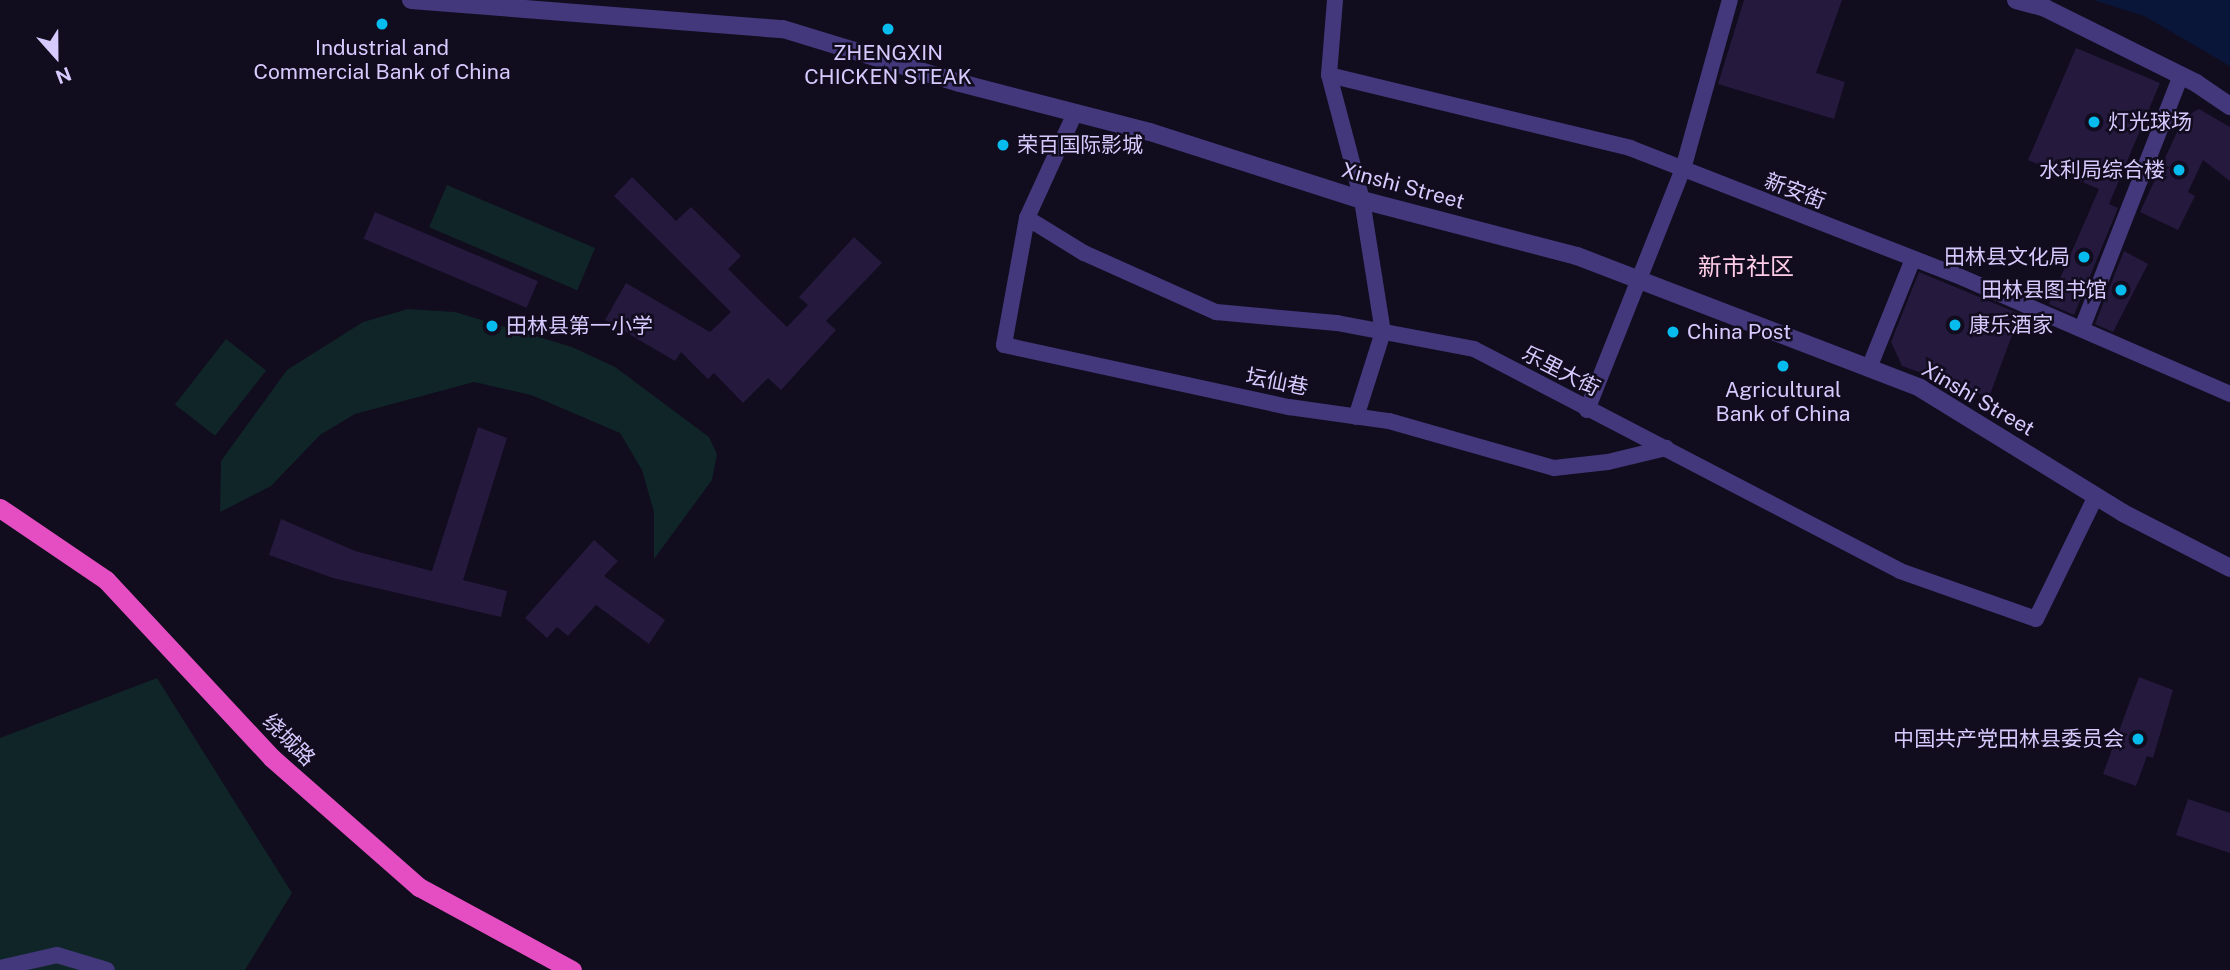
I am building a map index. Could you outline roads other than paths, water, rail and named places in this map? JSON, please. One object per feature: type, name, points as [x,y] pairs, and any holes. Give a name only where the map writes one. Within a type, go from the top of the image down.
[{"type":"highway","name":"绕城路","points":[[0,508],[106,580],[272,758],[419,887],[572,970]]},
{"type":"street","name":"Xinshi Street","points":[[411,0],[519,2],[586,12],[783,29],[960,83],[1075,113],[1362,200],[1577,256],[1920,388],[2096,496],[2230,568]]},
{"type":"street","points":[[568,0],[586,12]]},
{"type":"street","points":[[1335,0],[1329,75],[1362,200],[1383,332],[1356,416]]},
{"type":"street","points":[[1587,410],[1642,281],[1683,169],[1730,0]]},
{"type":"street","points":[[2017,0],[2045,8],[2181,76],[2230,106]]},
{"type":"street","name":"新安街","points":[[1329,75],[1630,148],[1913,258],[2082,328],[2230,394]]},
{"type":"street","points":[[2082,328],[2181,76]]},
{"type":"street","points":[[1027,218],[1075,113]]},
{"type":"street","name":"乐里大街","points":[[1027,218],[1084,253],[1216,312],[1383,332],[1474,349],[1587,410],[1666,448],[1764,504],[1900,571],[2036,619],[2096,496]]},
{"type":"street","name":"坛仙巷","points":[[1027,218],[1004,345],[1289,407],[1389,421],[1554,468],[1608,463],[1666,448]]},
{"type":"street","points":[[1869,368],[1913,258]]},
{"type":"street","points":[[0,968],[57,955],[107,970]]},
{"type":"water","points":[[2093,0],[2230,0],[2230,66],[2144,16]]},
{"type":"place","name":"Industrial and Commercial Bank of China","points":[[382,24]]},
{"type":"place","name":"ZHENGXIN CHICKEN STEAK","points":[[888,29]]},
{"type":"place","name":"灯光球场","points":[[2094,122]]},
{"type":"place","name":"荣百国际影城","points":[[1003,145]]},
{"type":"place","name":"水利局综合楼","points":[[2179,170]]},
{"type":"place","name":"田林县文化局","points":[[2084,257]]},
{"type":"place","name":"田林县图书馆","points":[[2121,290]]},
{"type":"place","name":"康乐酒家","points":[[1955,325]]},
{"type":"place","name":"田林县第一小学","points":[[492,326]]},
{"type":"place","name":"China Post","points":[[1673,332]]},
{"type":"place","name":"Agricultural Bank of China","points":[[1783,366]]},
{"type":"place","name":"中国共产党田林县委员会","points":[[2138,739]]},
{"type":"district","name":"新市社区","points":[[1746,267]]}]
